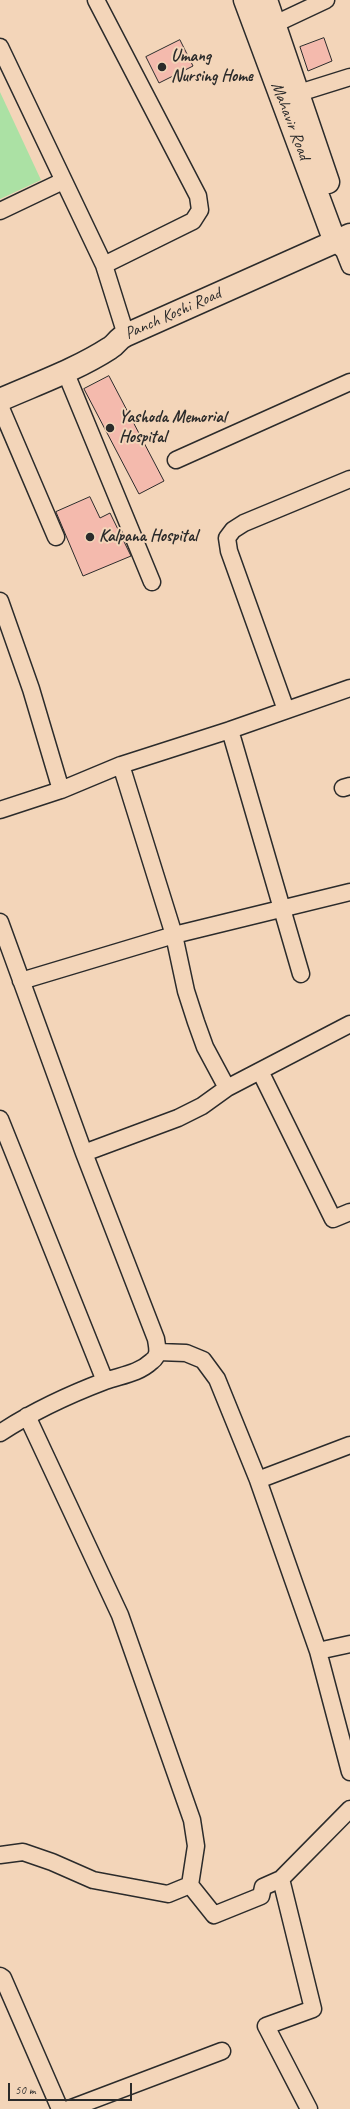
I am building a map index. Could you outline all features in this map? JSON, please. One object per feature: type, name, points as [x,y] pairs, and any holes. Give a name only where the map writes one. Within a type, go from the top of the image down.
[{"type":"street","points":[[96,0],[198,196],[200,210],[193,220],[104,265]]},
{"type":"street","name":"Mahavir Road","points":[[245,0],[266,27],[344,241]]},
{"type":"street","points":[[266,0],[266,27],[299,93],[344,241],[350,266]]},
{"type":"street","points":[[266,27],[326,0]]},
{"type":"street","points":[[0,47],[104,265],[122,337],[108,339],[0,388]]},
{"type":"street","points":[[299,93],[350,77]]},
{"type":"street","points":[[0,211],[63,181]]},
{"type":"street","name":"Panch Koshi Road","points":[[0,400],[65,371],[112,347],[122,337],[344,241]]},
{"type":"street","points":[[65,371],[152,582]]},
{"type":"street","points":[[176,460],[350,382]]},
{"type":"street","points":[[0,406],[56,537]]},
{"type":"street","points":[[286,710],[229,551],[227,538],[233,530],[244,523],[350,479]]},
{"type":"street","points":[[0,601],[31,689],[61,790]]},
{"type":"street","points":[[0,810],[61,790],[121,765],[230,730],[350,688]]},
{"type":"street","points":[[230,730],[283,907],[301,974]]},
{"type":"street","points":[[121,765],[174,935],[186,991],[196,1022],[205,1047],[227,1088]]},
{"type":"street","points":[[21,981],[174,935],[283,907],[350,892]]},
{"type":"street","points":[[0,1433],[27,1416],[105,1381],[139,1372],[154,1360],[158,1352],[156,1338],[84,1153],[1,927]]},
{"type":"street","points":[[84,1153],[178,1118],[202,1106],[227,1088],[350,1024]]},
{"type":"street","points":[[260,1071],[334,1219],[350,1212]]},
{"type":"street","points":[[0,1119],[105,1381]]},
{"type":"street","points":[[158,1352],[186,1352],[202,1360],[217,1379],[258,1480],[318,1651],[350,1772]]},
{"type":"street","points":[[27,1416],[120,1615],[163,1733],[192,1820],[196,1846],[190,1885],[214,1915],[261,1896],[263,1886],[281,1879],[350,1809]]},
{"type":"street","points":[[258,1480],[350,1445]]},
{"type":"street","points":[[318,1651],[350,1644]]},
{"type":"street","points":[[0,1855],[23,1852],[52,1862],[94,1880],[168,1894],[190,1885]]},
{"type":"street","points":[[281,1879],[313,2009],[266,2026],[309,2109]]},
{"type":"street","points":[[0,1976],[3,1978],[60,2109]]},
{"type":"street","points":[[69,2109],[222,2051]]},
{"type":"green space","points":[[0,92],[41,180],[0,199]]},
{"type":"building","points":[[324,38],[332,61],[308,71],[300,47]]},
{"type":"building","points":[[180,40],[193,66],[159,83],[146,57]]},
{"type":"building","points":[[109,376],[164,481],[139,494],[84,389]]},
{"type":"building","points":[[90,497],[100,518],[110,513],[131,556],[83,576],[56,512]]},
{"type":"place","name":"Umang Nursing Home","points":[[162,67]]},
{"type":"place","name":"Yashoda Memorial Hospital","points":[[110,428]]},
{"type":"place","name":"Kalpana Hospital","points":[[90,537]]}]
